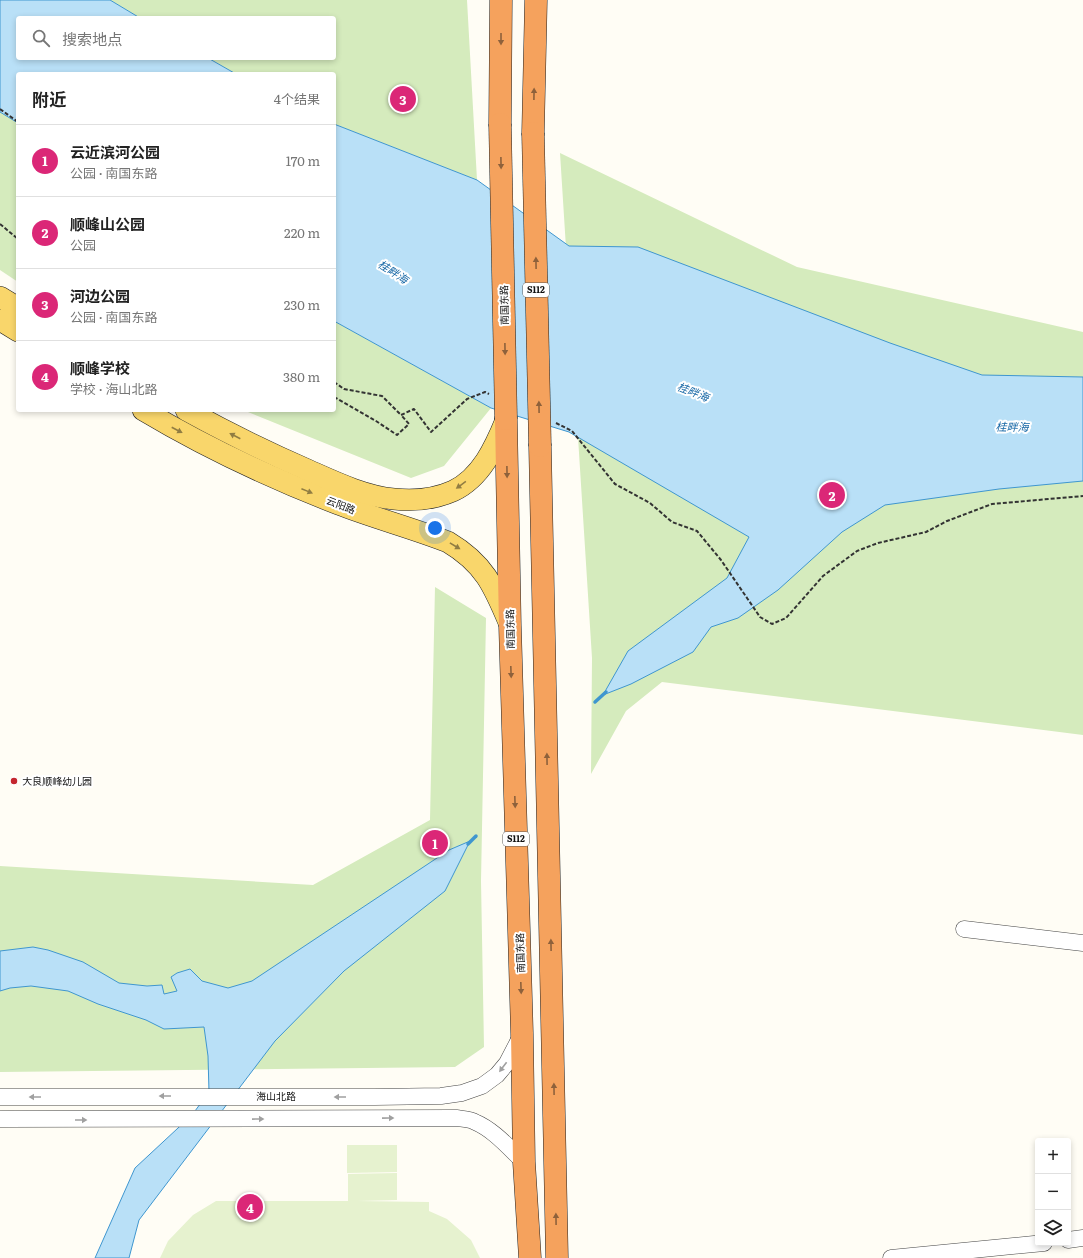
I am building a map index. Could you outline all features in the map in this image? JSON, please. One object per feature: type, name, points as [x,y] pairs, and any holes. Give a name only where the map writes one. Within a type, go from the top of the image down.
[{"type":"highway","name":"南国东路","points":[[501,0],[500,124],[510,626],[522,1033],[524,1162],[530,1258]]},
{"type":"highway","name":"S112","points":[[536,0],[533,133],[557,1258]]},
{"type":"main road","points":[[0,297],[16,307]]},
{"type":"main road","points":[[0,320],[16,330]]},
{"type":"main road","name":"云阳路","points":[[147,412],[201,443],[268,476],[339,504],[448,542],[473,560],[487,577],[510,626]]},
{"type":"main road","name":"云阳路","points":[[190,412],[260,449],[356,490],[375,496],[416,500],[436,497],[454,490],[475,474],[487,460],[495,446],[506,419]]},
{"type":"main road","points":[[260,449],[286,470],[283,476],[268,476]]},
{"type":"street","points":[[964,929],[1083,943]]},
{"type":"street","name":"海山北路","points":[[0,1097],[441,1096],[462,1093],[482,1086],[497,1075],[507,1063],[522,1033]]},
{"type":"street","points":[[0,1119],[456,1118],[474,1121],[486,1128],[524,1162]]},
{"type":"street","points":[[1071,1240],[1083,1238]]},
{"type":"street","points":[[1071,1242],[1083,1244]]},
{"type":"street","points":[[891,1258],[1035,1244]]},
{"type":"path","points":[[0,109],[16,121]]},
{"type":"path","points":[[0,224],[16,237]]},
{"type":"path","points":[[336,383],[344,389],[382,396],[401,416]]},
{"type":"path","points":[[336,398],[397,435]]},
{"type":"path","points":[[659,511],[672,522],[697,532],[721,560],[760,617],[772,624],[786,618],[823,576],[857,551],[878,543],[926,532],[947,521],[992,504],[1083,496]]},
{"type":"green space","points":[[110,0],[467,0],[477,180],[336,125],[336,72],[232,72],[212,60],[336,60],[336,16],[137,16]]},
{"type":"green space","points":[[0,105],[16,114],[16,281],[0,270]]},
{"type":"green space","points":[[560,153],[797,267],[1083,332],[1083,735],[662,682],[626,711],[591,774],[592,658]]},
{"type":"green space","points":[[336,322],[491,408],[444,466],[411,478],[248,412],[336,412]]},
{"type":"green space","points":[[435,587],[486,618],[481,881],[484,1047],[455,1067],[0,1072],[0,866],[313,885],[430,820]]},
{"type":"green space","points":[[347,1145],[397,1145],[397,1172],[347,1173]]},
{"type":"green space","points":[[397,1173],[397,1200],[357,1201],[429,1202],[429,1211],[447,1219],[471,1240],[480,1258],[160,1258],[168,1241],[193,1215],[216,1201],[348,1201],[348,1174]]},
{"type":"water","points":[[0,0],[110,0],[137,16],[16,16],[16,60],[212,60],[232,72],[16,72],[16,122],[0,112]]},
{"type":"water","name":"桂畔海","points":[[336,125],[477,180],[569,246],[638,247],[890,343],[982,375],[1083,377],[1083,481],[999,489],[885,505],[842,532],[778,590],[738,618],[711,627],[693,652],[631,684],[603,695],[628,651],[727,578],[749,537],[569,432],[491,408],[336,322]]},
{"type":"water","points":[[470,841],[445,891],[344,971],[275,1041],[139,1220],[129,1258],[95,1258],[135,1168],[192,1115],[209,1092],[208,1056],[204,1027],[164,1029],[146,1020],[98,1004],[68,991],[31,986],[10,988],[0,991],[0,951],[33,947],[48,950],[83,962],[119,983],[147,986],[162,985],[164,994],[177,991],[171,977],[177,973],[190,969],[202,981],[228,988],[252,981],[449,850]]},
{"type":"waterway","points":[[595,702],[606,692]]},
{"type":"waterway","points":[[468,844],[476,836]]},
{"type":"place","name":"河边公园","points":[[403,99]]},
{"type":"place","name":"顺峰山公园","points":[[832,495]]},
{"type":"place","name":"大良顺峰幼儿园","points":[[14,781]]},
{"type":"place","name":"云近滨河公园","points":[[435,843]]},
{"type":"place","name":"顺峰学校","points":[[250,1207]]}]
